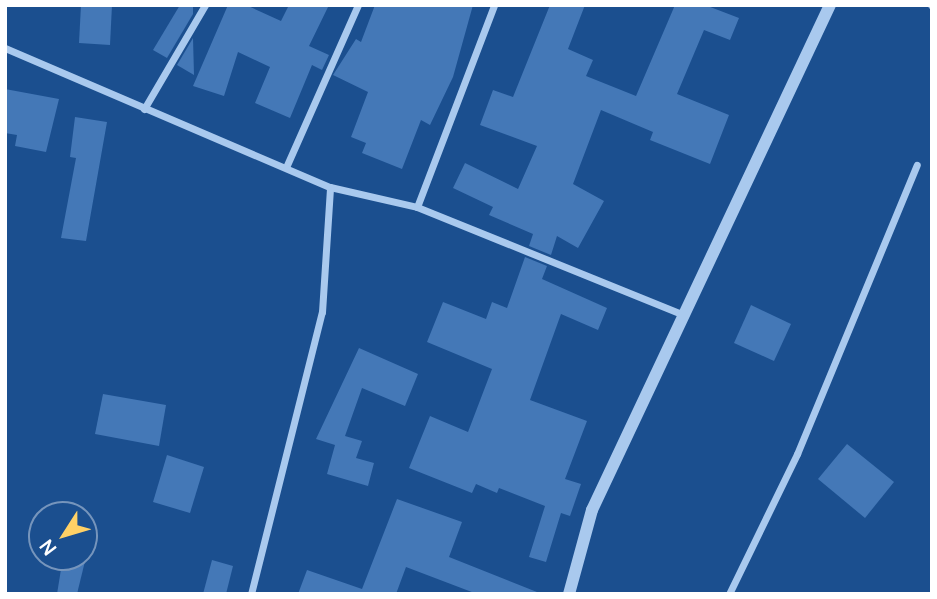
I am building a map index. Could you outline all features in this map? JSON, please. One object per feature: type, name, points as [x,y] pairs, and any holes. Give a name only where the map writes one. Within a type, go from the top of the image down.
[{"type":"street","points":[[144,109],[205,5]]},
{"type":"street","points":[[287,165],[358,5]]},
{"type":"street","points":[[417,207],[494,5]]},
{"type":"street","points":[[569,594],[592,510],[682,314],[830,5]]},
{"type":"street","points":[[5,48],[45,60],[144,109],[287,165],[330,187],[417,207],[682,314]]},
{"type":"street","points":[[729,594],[797,454],[917,165]]},
{"type":"street","points":[[251,594],[322,312],[330,187]]},
{"type":"building","points":[[81,5],[112,5],[110,45],[79,43]]},
{"type":"building","points":[[180,5],[193,5],[193,14],[167,58],[153,50]]},
{"type":"building","points":[[228,5],[246,5],[281,21],[289,5],[329,5],[309,46],[329,55],[322,70],[312,65],[290,118],[255,103],[270,67],[238,52],[224,96],[193,86]]},
{"type":"building","points":[[375,5],[473,5],[453,77],[430,125],[421,120],[402,169],[362,153],[366,143],[351,137],[368,92],[333,75],[356,39],[361,42]]},
{"type":"building","points":[[550,5],[585,5],[568,49],[593,60],[586,76],[636,96],[675,5],[705,5],[739,18],[730,40],[704,30],[677,94],[729,115],[710,164],[650,140],[653,132],[601,110],[573,184],[604,201],[578,248],[557,236],[551,255],[529,246],[533,234],[489,215],[493,207],[453,188],[465,163],[518,189],[537,146],[480,125],[493,90],[513,97]]},
{"type":"building","points":[[193,38],[194,75],[177,65]]},
{"type":"building","points":[[5,89],[59,99],[46,152],[15,146],[17,135],[5,133]]},
{"type":"building","points":[[75,117],[107,122],[86,241],[61,238],[76,158],[70,157]]},
{"type":"building","points":[[525,257],[547,266],[542,279],[607,308],[598,330],[561,314],[530,400],[587,421],[565,479],[581,484],[570,516],[561,513],[546,562],[529,557],[545,506],[499,488],[497,493],[476,484],[472,493],[409,468],[430,416],[468,432],[492,369],[427,342],[443,302],[486,319],[492,302],[507,308]]},
{"type":"building","points":[[751,305],[791,324],[774,361],[734,343]]},
{"type":"building","points":[[359,348],[418,374],[405,406],[362,388],[345,436],[362,441],[356,458],[374,463],[368,486],[327,474],[335,445],[316,439]]},
{"type":"building","points":[[103,394],[166,405],[159,446],[95,434]]},
{"type":"building","points":[[847,444],[894,482],[865,518],[818,479]]},
{"type":"building","points":[[167,455],[204,467],[190,513],[153,502]]},
{"type":"building","points":[[397,499],[462,522],[449,557],[542,594],[477,594],[406,567],[396,594],[298,594],[307,570],[362,589]]},
{"type":"building","points":[[212,560],[233,566],[226,594],[203,594]]},
{"type":"building","points":[[61,571],[83,571],[77,594],[57,594]]}]
